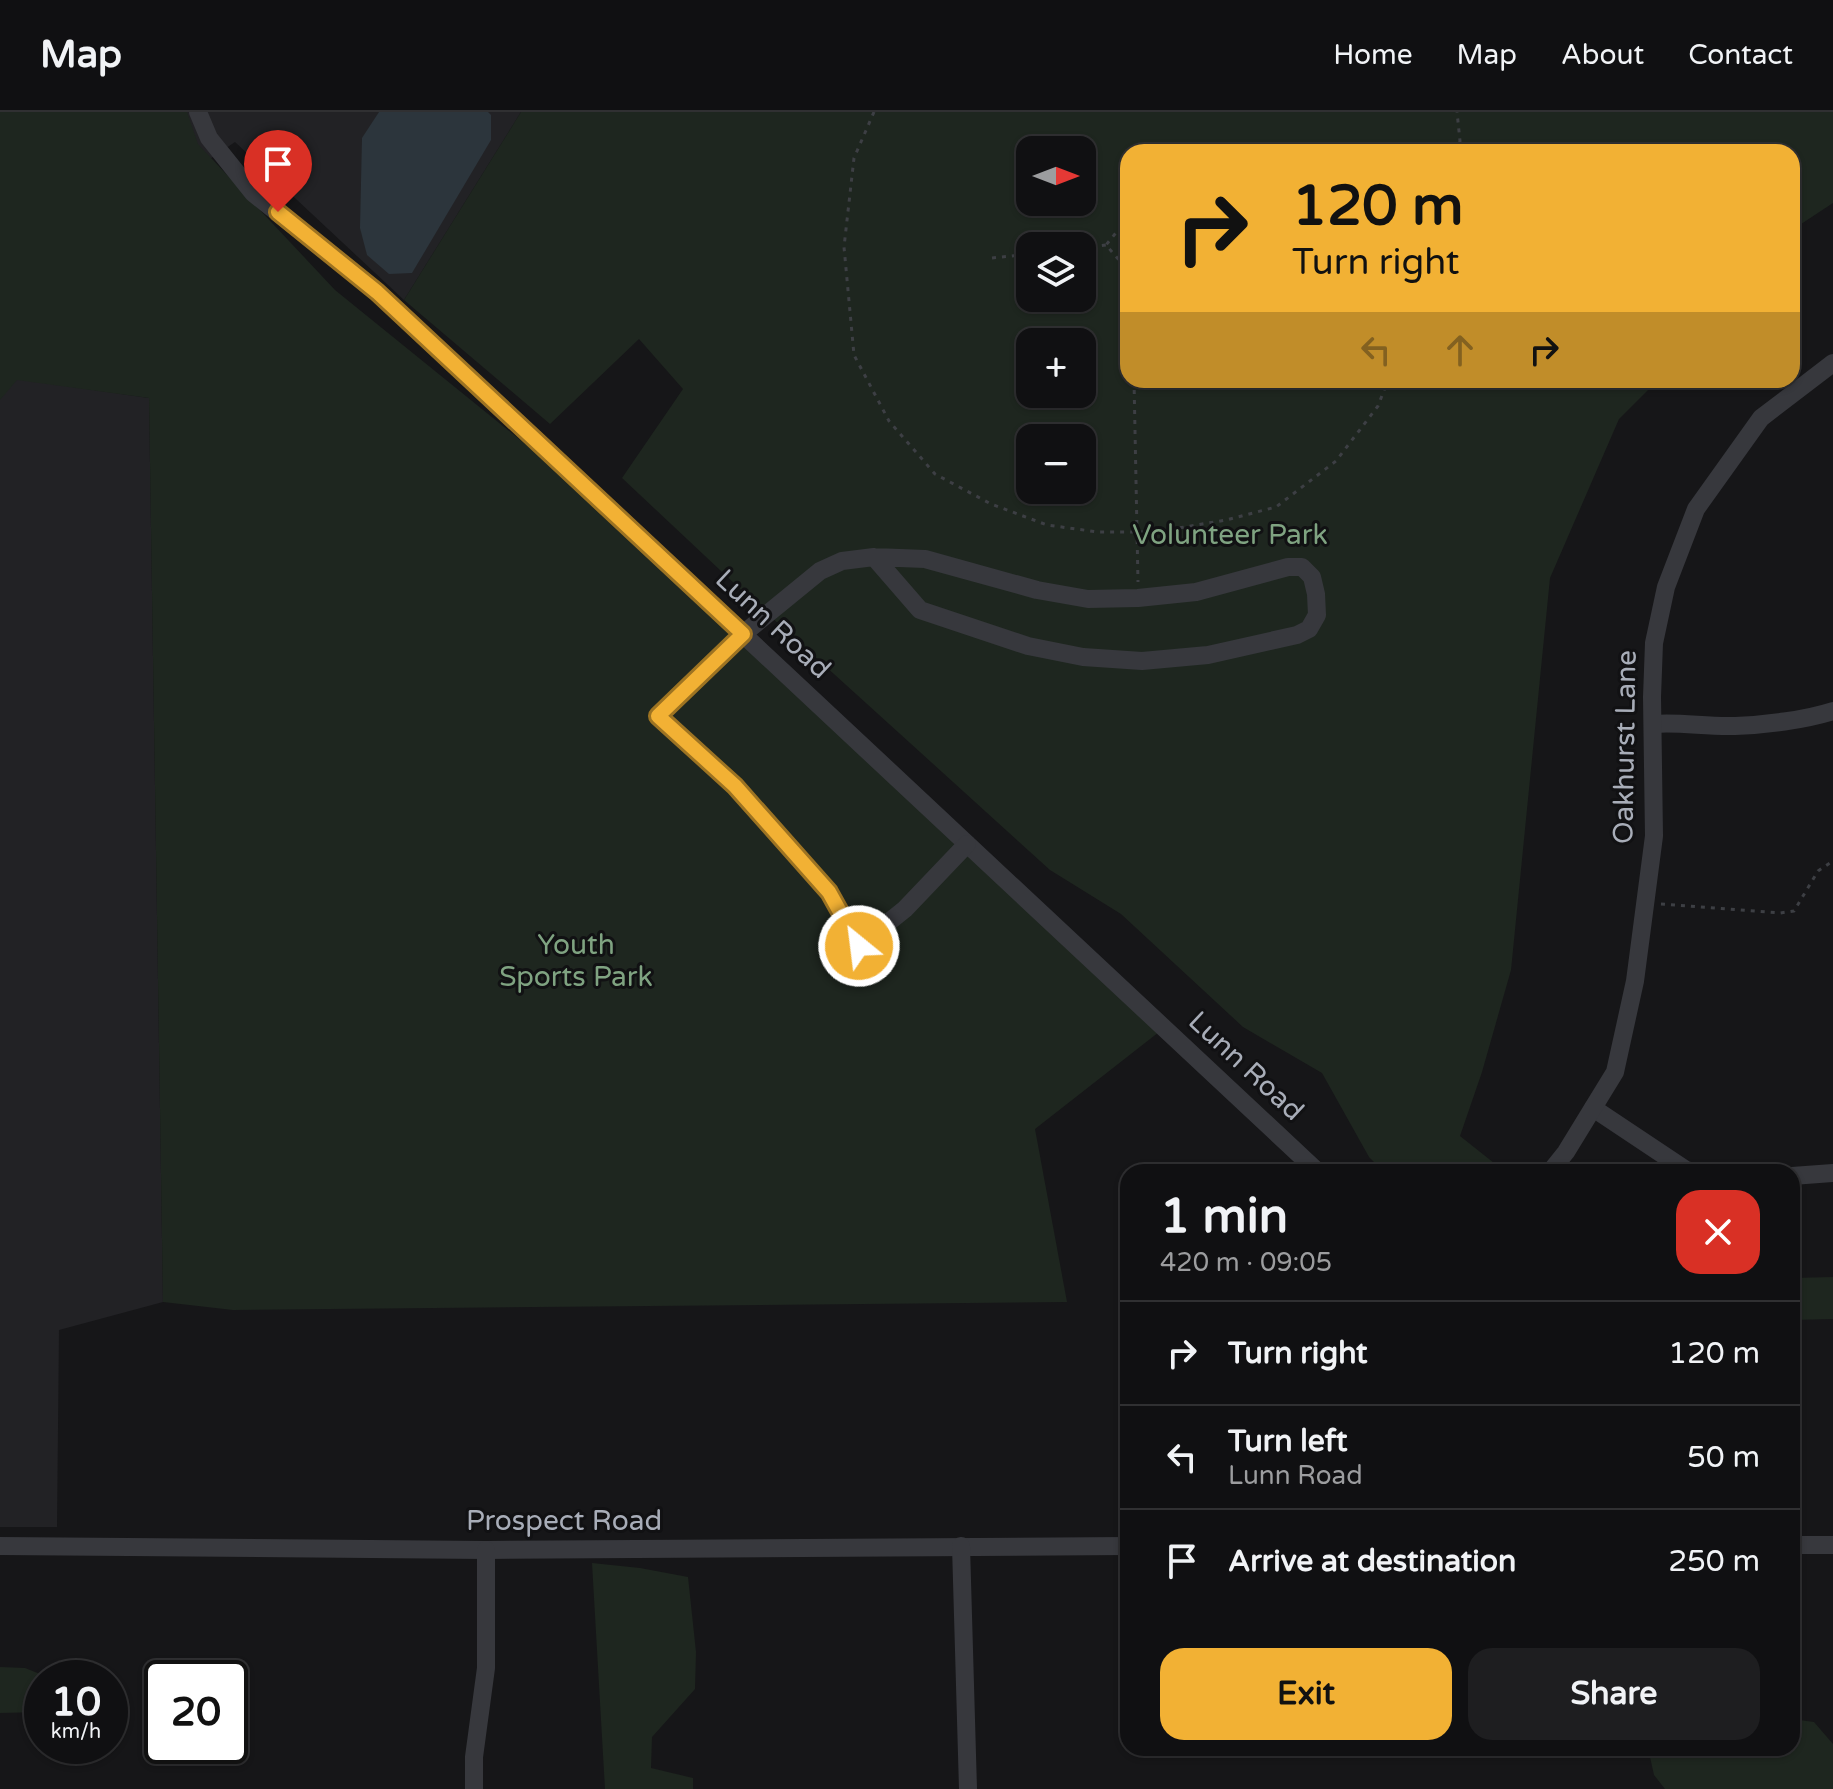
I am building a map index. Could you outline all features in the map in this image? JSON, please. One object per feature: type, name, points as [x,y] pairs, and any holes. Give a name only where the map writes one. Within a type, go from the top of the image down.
[{"type":"street","name":"Lunn Road","points":[[198,112],[209,138],[253,193],[377,292],[1309,1164]]},
{"type":"street","name":"Oakhurst Lane","points":[[1556,1164],[1615,1072],[1635,981],[1654,836],[1654,643],[1666,587],[1696,509],[1761,418],[1833,363]]},
{"type":"street","points":[[874,557],[920,610],[1028,646],[1083,657],[1142,661],[1208,655],[1297,635],[1309,629],[1317,615],[1312,577],[1302,567],[1288,567],[1196,592],[1088,599],[1037,590],[925,559],[874,557],[842,561],[820,571],[743,634],[658,716],[735,786],[829,892],[859,946],[905,909],[967,844]]},
{"type":"street","points":[[1654,724],[1733,726],[1818,716],[1833,711]]},
{"type":"street","points":[[1593,1108],[1677,1164]]},
{"type":"street","points":[[1800,1175],[1833,1173]]},
{"type":"street","points":[[1800,1545],[1833,1545]]},
{"type":"street","name":"Prospect Road","points":[[0,1546],[486,1550],[1120,1546]]},
{"type":"street","points":[[961,1546],[968,1789]]},
{"type":"street","points":[[474,1789],[474,1757],[486,1668],[486,1550]]},
{"type":"path","points":[[874,112],[854,158],[844,247],[854,355],[889,421],[935,474],[991,504],[1047,525],[1098,532],[1155,532],[1226,520],[1276,507],[1336,461],[1378,406],[1385,388]]},
{"type":"path","points":[[1457,112],[1459,144]]},
{"type":"path","points":[[1096,246],[1106,245],[1120,228]]},
{"type":"path","points":[[1106,245],[1120,261]]},
{"type":"path","points":[[992,258],[1016,255]]},
{"type":"path","points":[[1134,388],[1138,598]]},
{"type":"path","points":[[1645,903],[1780,913],[1794,911],[1818,871],[1833,861]]},
{"type":"shaded area","points":[[0,112],[521,112],[404,300],[235,142],[207,161],[18,379],[149,398],[163,1302],[59,1330],[57,1527],[0,1527]]},
{"type":"shaded area","points":[[379,112],[488,112],[491,115],[491,140],[412,273],[389,274],[367,255],[360,228],[362,138]]},
{"type":"green space","name":"Youth Sports Park","points":[[0,112],[187,112],[198,144],[335,290],[556,469],[1159,1032],[1035,1129],[1067,1302],[233,1310],[163,1302],[149,398],[17,380],[0,400]]},
{"type":"green space","name":"Volunteer Park","points":[[521,112],[1833,112],[1833,203],[1800,225],[1800,144],[1120,144],[1120,388],[1650,388],[1619,419],[1550,578],[1511,970],[1460,1136],[1493,1164],[1376,1164],[1369,1157],[1322,1073],[1243,1027],[1121,914],[1050,870],[622,478],[683,389],[639,339],[550,424],[404,300]]},
{"type":"green space","points":[[1833,1277],[1833,1319],[1800,1320],[1800,1278]]},
{"type":"green space","points":[[592,1563],[688,1577],[696,1652],[695,1689],[652,1737],[651,1768],[693,1778],[693,1789],[605,1789]]},
{"type":"green space","points":[[0,1667],[24,1668],[24,1712],[0,1713]]},
{"type":"green space","points":[[1800,1720],[1814,1722],[1833,1744],[1833,1789],[1665,1789],[1654,1775],[1650,1756],[1800,1756]]},
{"type":"route","points":[[278,212],[377,292],[743,634],[658,716],[735,786],[829,892],[859,946]]}]
